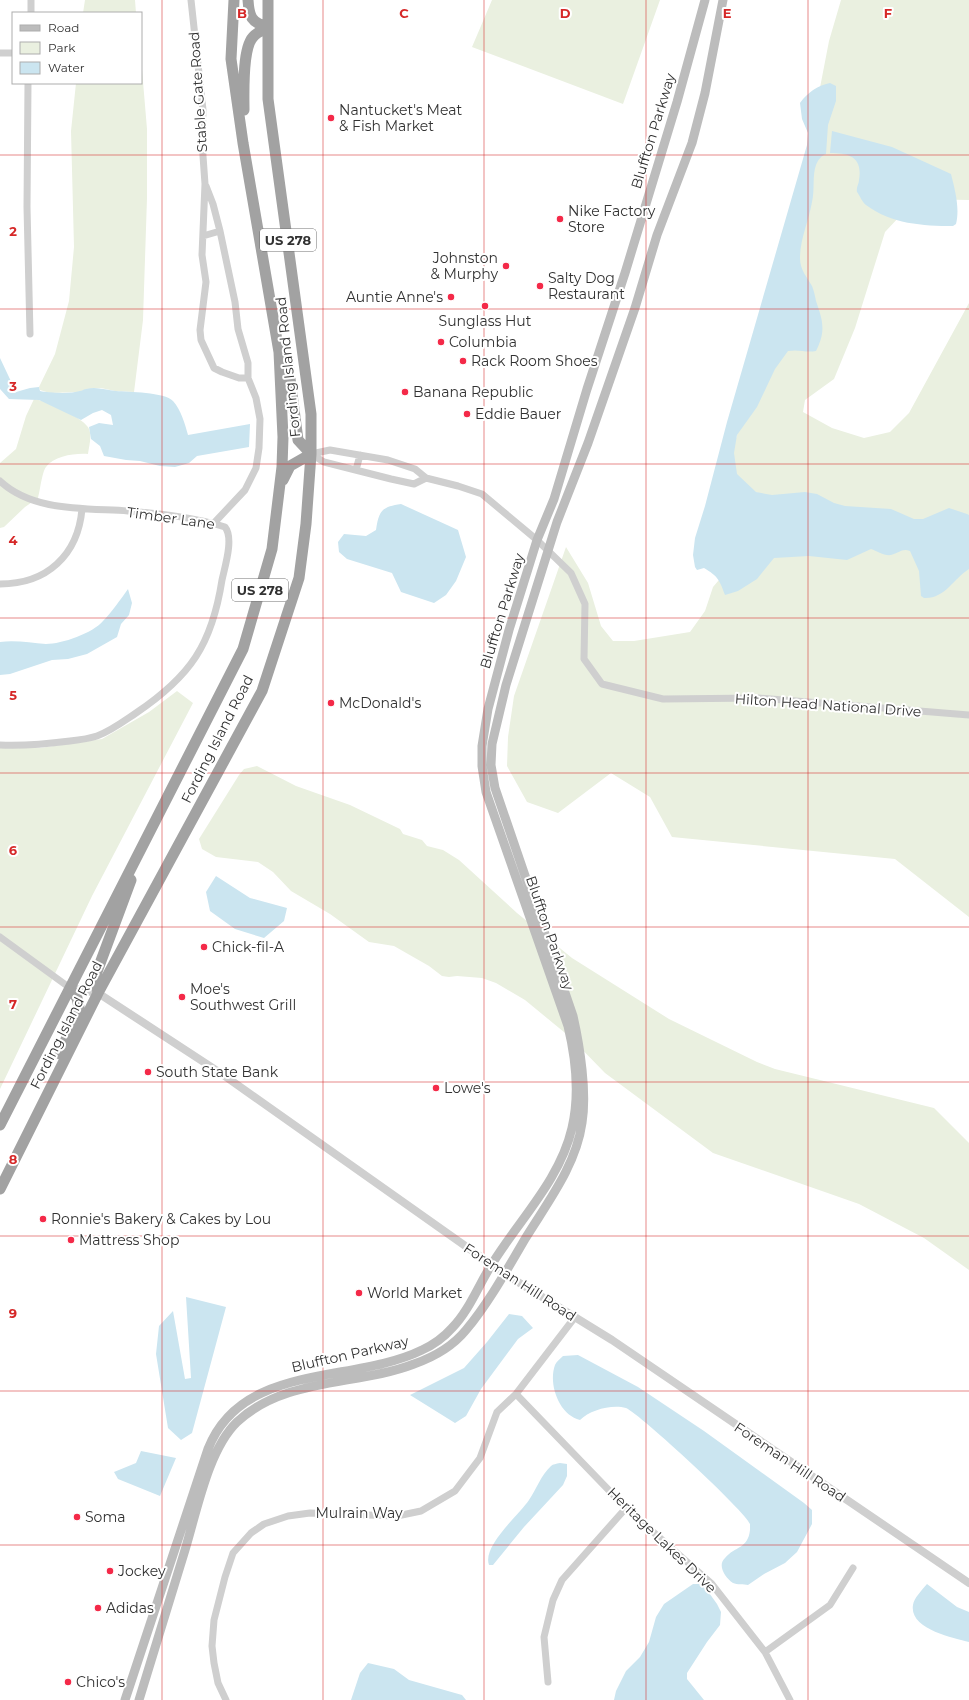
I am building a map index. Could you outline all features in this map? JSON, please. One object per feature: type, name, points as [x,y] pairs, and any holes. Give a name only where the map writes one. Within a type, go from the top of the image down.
[{"type":"highway","name":"Fording Island Road","points":[[0,1125],[243,648],[272,549],[282,467],[283,437],[279,352],[243,143],[231,59],[234,0]]},
{"type":"highway","points":[[248,0],[249,10],[253,20],[256,23],[268,27]]},
{"type":"highway","name":"Fording Island Road","points":[[0,1189],[98,993],[262,690],[299,578],[306,524],[311,454],[311,414],[268,99],[268,0]]},
{"type":"highway","points":[[243,143],[245,62],[248,45],[252,37],[268,27]]},
{"type":"highway","points":[[279,352],[288,363],[298,440],[311,454],[290,466],[280,488]]},
{"type":"highway","points":[[98,993],[95,977],[148,832]]},
{"type":"highway","points":[[28,1132],[38,1104],[77,1015],[79,1006],[70,988]]},
{"type":"main road","name":"Bluffton Parkway","points":[[125,1700],[208,1449],[214,1434],[222,1422],[234,1410],[258,1394],[278,1385],[380,1364],[423,1350],[438,1341],[453,1327],[473,1298],[492,1264],[556,1171],[564,1154],[572,1128],[576,1106],[574,1051],[568,1026],[486,792],[482,766],[482,746],[488,709],[509,630],[537,540],[554,499],[587,389],[625,273],[677,102],[705,0]]},
{"type":"main road","name":"Bluffton Parkway","points":[[139,1700],[214,1458],[223,1439],[250,1411],[269,1400],[288,1393],[342,1380],[381,1374],[413,1365],[434,1356],[452,1343],[466,1330],[505,1274],[563,1177],[578,1144],[582,1122],[581,1060],[578,1039],[573,1016],[495,788],[492,765],[492,744],[506,685],[557,522],[588,442],[635,308],[657,235],[692,143],[705,93],[723,0]]},
{"type":"street","points":[[31,0],[31,12]]},
{"type":"street","name":"Stable Gate Road","points":[[191,0],[203,110],[202,142],[205,184],[202,255],[206,282],[200,324],[201,340],[211,363],[218,371],[240,378],[248,378]]},
{"type":"street","points":[[0,53],[12,53]]},
{"type":"street","points":[[28,84],[27,207],[30,334]]},
{"type":"street","name":"Stable Gate Road","points":[[205,184],[213,204],[220,231],[235,302],[238,329],[248,364],[248,378],[256,398],[260,419],[260,448],[256,468],[245,490],[214,523]]},
{"type":"street","points":[[203,236],[220,231]]},
{"type":"street","name":"Hilton Head National Drive","points":[[311,454],[330,450],[395,462],[415,469],[426,478],[482,494],[537,540],[571,572],[585,604],[584,659],[602,684],[663,699],[758,698],[969,715]]},
{"type":"street","name":"Hilton Head National Drive","points":[[311,454],[324,462],[414,484],[426,478]]},
{"type":"street","points":[[356,470],[360,455]]},
{"type":"street","name":"Timber Lane","points":[[0,481],[9,489],[30,499],[53,505],[82,509],[154,513],[214,523],[225,527],[229,537],[219,602],[213,624],[205,642],[180,677],[148,705],[98,736],[39,744],[0,745]]},
{"type":"street","points":[[0,584],[20,583],[36,578],[58,562],[66,554],[76,538],[80,527],[82,509]]},
{"type":"street","points":[[0,937],[70,988]]},
{"type":"street","name":"Foreman Hill Road","points":[[70,988],[98,993],[222,1074],[505,1274],[612,1340],[969,1583]]},
{"type":"street","name":"Mulrain Way","points":[[226,1700],[218,1682],[212,1646],[214,1620],[224,1577],[234,1552],[251,1534],[264,1524],[288,1516],[310,1513],[397,1516],[422,1511],[455,1491],[480,1458],[497,1412],[516,1394],[575,1317]]},
{"type":"street","name":"Heritage Lakes Drive","points":[[516,1394],[626,1508],[711,1583],[765,1652],[790,1700]]},
{"type":"street","points":[[548,1682],[544,1637],[553,1600],[562,1580],[626,1508]]},
{"type":"street","points":[[765,1652],[830,1605],[853,1568]]},
{"type":"green space","points":[[85,0],[135,0],[136,12],[83,12]]},
{"type":"green space","points":[[492,0],[660,0],[623,104],[472,47]]},
{"type":"green space","points":[[841,0],[969,0],[969,200],[916,199],[885,232],[855,328],[834,379],[805,400],[803,412],[832,428],[864,438],[890,432],[909,413],[969,303],[969,540],[844,520],[724,482],[790,243],[829,41]]},
{"type":"green space","points":[[142,70],[147,129],[147,198],[143,320],[134,392],[115,391],[101,388],[86,389],[80,392],[50,393],[40,390],[39,387],[55,354],[69,301],[74,247],[71,131],[76,84],[142,84]]},
{"type":"green space","points":[[34,399],[47,403],[73,415],[86,425],[89,429],[90,435],[88,454],[65,456],[50,463],[43,473],[38,498],[25,507],[4,527],[0,528],[0,463],[16,449],[26,416]]},
{"type":"green space","points":[[844,537],[969,552],[969,917],[895,859],[672,837],[650,797],[611,773],[558,813],[527,802],[507,766],[508,737],[514,696],[566,547],[588,583],[601,626],[613,641],[634,641],[690,632],[705,611],[713,587],[735,561]]},
{"type":"green space","points":[[177,691],[193,703],[92,896],[0,1089],[0,748],[40,748],[102,739],[149,712]]},
{"type":"green space","points":[[257,766],[296,786],[350,805],[400,829],[403,834],[422,840],[427,846],[443,850],[459,860],[517,913],[572,958],[669,1019],[757,1062],[775,1069],[934,1108],[969,1143],[969,1270],[924,1238],[859,1204],[713,1153],[605,1073],[570,1037],[525,1000],[496,983],[482,978],[442,976],[429,966],[394,946],[369,942],[330,914],[291,891],[273,872],[258,862],[216,857],[202,849],[199,839],[239,775],[244,769]]},
{"type":"water","points":[[830,83],[836,86],[836,101],[828,125],[826,154],[819,160],[815,169],[811,209],[800,251],[802,270],[813,288],[822,320],[821,338],[816,351],[788,351],[775,369],[757,407],[737,435],[734,453],[737,474],[756,492],[772,495],[805,492],[817,494],[834,503],[845,506],[891,509],[914,519],[923,519],[949,508],[969,515],[969,569],[943,592],[931,597],[924,598],[921,596],[919,571],[910,551],[907,550],[888,555],[871,549],[847,560],[809,556],[774,558],[757,579],[738,591],[725,595],[720,582],[715,576],[704,568],[697,570],[695,567],[693,555],[695,538],[807,145],[808,133],[802,119],[800,103],[813,90]]},
{"type":"water","points":[[832,131],[892,147],[951,174],[957,205],[956,224],[953,226],[942,226],[908,223],[886,216],[866,205],[857,192],[860,172],[857,161],[849,155],[830,153]]},
{"type":"water","points":[[0,358],[16,392],[39,387],[40,391],[60,393],[71,393],[85,389],[101,388],[116,391],[155,394],[169,398],[173,401],[182,417],[188,435],[250,424],[249,447],[197,456],[189,463],[175,467],[160,466],[140,461],[104,456],[100,446],[91,439],[89,427],[99,423],[113,425],[111,415],[102,410],[81,420],[39,400],[9,399],[0,389]]},
{"type":"water","points":[[401,504],[458,530],[466,557],[456,581],[446,595],[434,603],[401,592],[392,573],[347,559],[339,552],[338,542],[344,534],[366,536],[376,530],[378,518],[382,511],[386,508]]},
{"type":"water","points":[[128,589],[132,603],[129,615],[121,624],[117,637],[87,654],[68,659],[52,660],[10,674],[0,675],[0,642],[18,641],[53,644],[85,634],[92,630],[110,614]]},
{"type":"water","points":[[216,876],[250,898],[287,908],[284,921],[264,938],[235,929],[210,911],[206,892]]},
{"type":"water","points":[[186,1297],[226,1307],[192,1433],[181,1440],[168,1428],[156,1354],[159,1326],[173,1311],[185,1379],[191,1378]]},
{"type":"water","points":[[509,1314],[522,1316],[533,1328],[518,1339],[481,1389],[466,1416],[455,1423],[410,1395],[464,1368]]},
{"type":"water","points":[[578,1355],[638,1387],[704,1431],[812,1510],[812,1524],[797,1552],[785,1563],[764,1574],[748,1585],[735,1584],[730,1581],[723,1571],[723,1561],[729,1554],[747,1541],[750,1524],[731,1502],[692,1464],[651,1427],[626,1408],[608,1407],[589,1413],[580,1420],[566,1412],[557,1398],[554,1389],[553,1373],[558,1360],[563,1356]]},
{"type":"water","points":[[141,1451],[176,1458],[160,1496],[118,1479],[114,1472],[136,1463]]},
{"type":"water","points":[[560,1463],[567,1464],[567,1476],[563,1485],[524,1527],[493,1565],[489,1565],[488,1557],[496,1540],[529,1500],[547,1470],[553,1465]]},
{"type":"water","points":[[693,1584],[699,1584],[707,1590],[721,1612],[720,1625],[687,1673],[687,1679],[704,1700],[614,1700],[616,1691],[626,1671],[640,1657],[649,1642],[656,1617],[664,1604]]},
{"type":"water","points":[[927,1584],[957,1607],[969,1612],[969,1642],[943,1635],[925,1626],[918,1620],[914,1613],[913,1605]]},
{"type":"water","points":[[368,1663],[394,1669],[409,1680],[462,1695],[466,1700],[351,1700],[360,1673]]},
{"type":"place","name":"Nantucket's Meat & Fish Market","points":[[331,118]]},
{"type":"place","name":"Nike Factory Store","points":[[560,219]]},
{"type":"place","name":"Johnston & Murphy","points":[[506,266]]},
{"type":"place","name":"Salty Dog Restaurant","points":[[540,286]]},
{"type":"place","name":"Auntie Anne's","points":[[451,297]]},
{"type":"place","name":"Sunglass Hut","points":[[485,306]]},
{"type":"place","name":"Columbia","points":[[441,342]]},
{"type":"place","name":"Rack Room Shoes","points":[[463,361]]},
{"type":"place","name":"Banana Republic","points":[[405,392]]},
{"type":"place","name":"Eddie Bauer","points":[[467,414]]},
{"type":"place","name":"McDonald's","points":[[331,703]]},
{"type":"place","name":"Chick-fil-A","points":[[204,947]]},
{"type":"place","name":"Moe's Southwest Grill","points":[[182,997]]},
{"type":"place","name":"South State Bank","points":[[148,1072]]},
{"type":"place","name":"Lowe's","points":[[436,1088]]},
{"type":"place","name":"Ronnie's Bakery & Cakes by Lou","points":[[43,1219]]},
{"type":"place","name":"Mattress Shop","points":[[71,1240]]},
{"type":"place","name":"World Market","points":[[359,1293]]},
{"type":"place","name":"Soma","points":[[77,1517]]},
{"type":"place","name":"Jockey","points":[[110,1571]]},
{"type":"place","name":"Adidas","points":[[98,1608]]},
{"type":"place","name":"Chico's","points":[[68,1682]]}]
